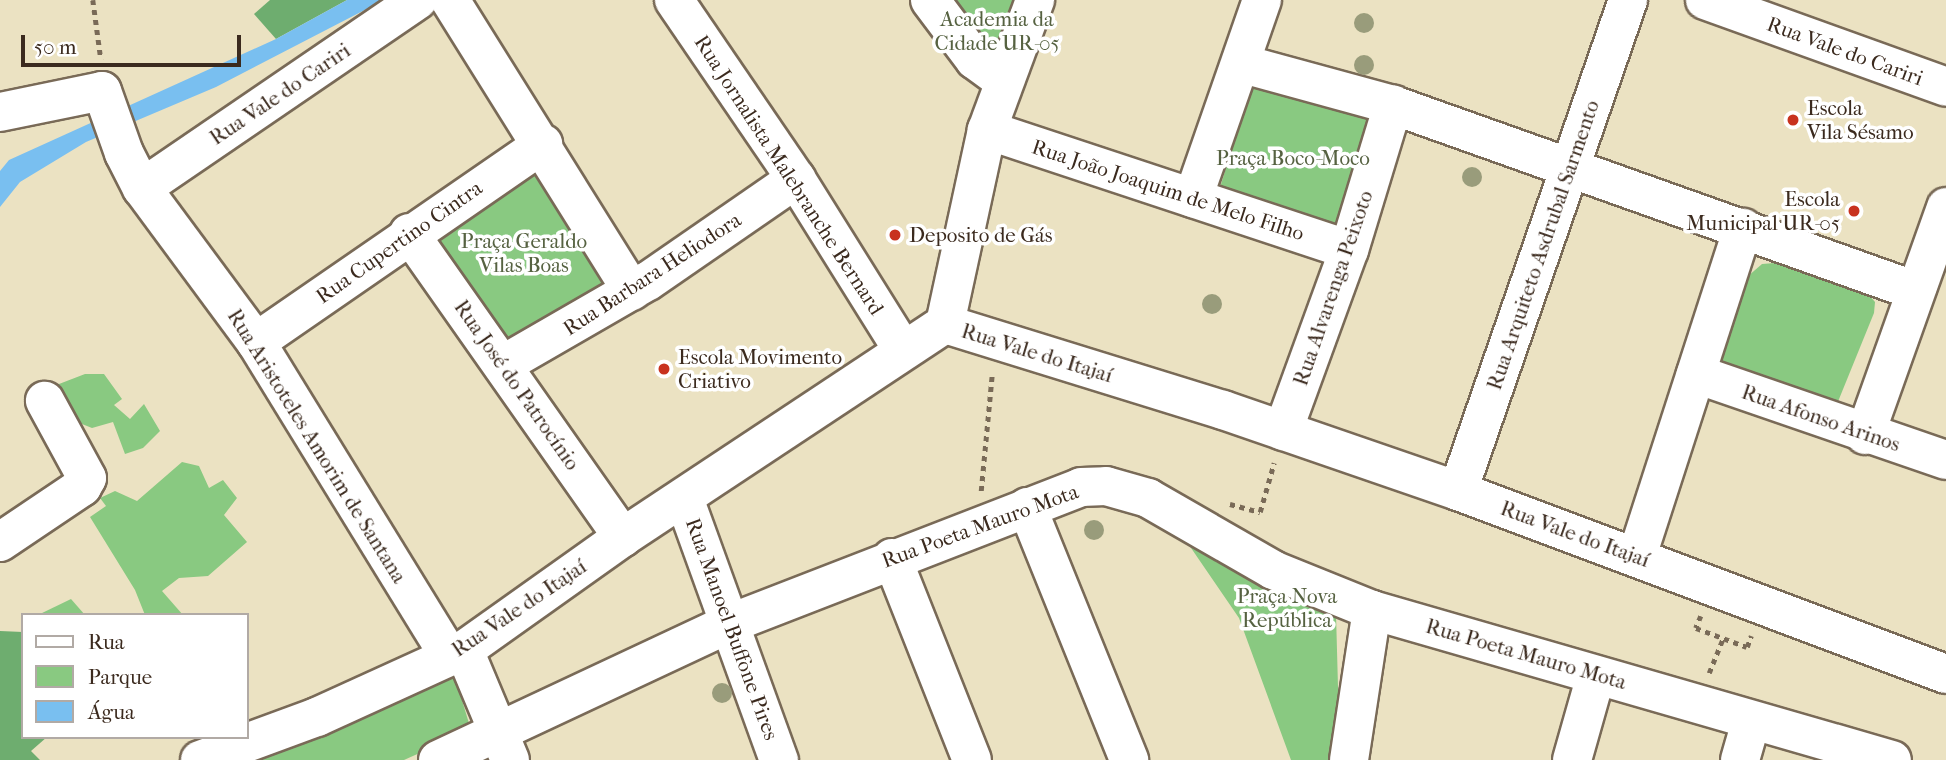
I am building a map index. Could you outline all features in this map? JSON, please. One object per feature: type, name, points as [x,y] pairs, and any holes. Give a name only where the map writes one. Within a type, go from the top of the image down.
[{"type":"street","name":"Rua Vale do Cariri","points":[[142,188],[418,0]]},
{"type":"street","points":[[450,0],[543,144],[632,290]]},
{"type":"street","name":"Rua Jornalista Malebranche Bernard","points":[[674,0],[796,179],[904,350]]},
{"type":"street","points":[[930,0],[975,60],[1004,81]]},
{"type":"street","points":[[945,324],[987,130],[1035,0]]},
{"type":"street","points":[[1193,198],[1243,64],[1262,0]]},
{"type":"street","name":"Rua Arquiteto Asdrubal Sarmento","points":[[1458,491],[1628,0]]},
{"type":"street","name":"Rua Vale do Cariri","points":[[1705,0],[1946,87]]},
{"type":"street","points":[[1243,64],[1393,105],[1916,290]]},
{"type":"street","points":[[0,112],[106,99]]},
{"type":"street","name":"Rua Aristoteles Amorim de Santana","points":[[106,99],[124,153],[142,188],[256,342],[456,653],[505,747]]},
{"type":"street","name":"Rua Alvarenga Peixoto","points":[[1283,431],[1349,250],[1393,105]]},
{"type":"street","name":"Rua João Joaquim de Melo Filho","points":[[987,130],[1349,250]]},
{"type":"street","name":"Rua Cupertino Cintra","points":[[256,342],[409,233],[543,144]]},
{"type":"street","name":"Rua Barbara Heliodora","points":[[504,364],[632,290],[796,179]]},
{"type":"street","points":[[1865,435],[1946,207]]},
{"type":"street","points":[[1637,556],[1743,228]]},
{"type":"street","name":"Rua José do Patrocínio","points":[[409,233],[504,364],[623,537]]},
{"type":"street","name":"Rua Vale do Itajaí","points":[[200,760],[317,717],[456,653],[623,537],[945,324],[1283,431],[1458,491],[1946,674]]},
{"type":"street","name":"Rua Afonso Arinos","points":[[1696,374],[1865,435],[1946,460]]},
{"type":"street","points":[[0,542],[85,484],[87,475],[45,401]]},
{"type":"street","name":"Rua Poeta Mauro Mota","points":[[438,760],[505,747],[731,623],[1027,507],[1082,487],[1106,486],[1148,498],[1273,570],[1373,610],[1751,722],[1892,760]]},
{"type":"street","name":"Rua Manoel Buffone Pires","points":[[684,498],[779,760]]},
{"type":"street","points":[[1027,507],[1129,760]]},
{"type":"street","points":[[892,558],[972,760]]},
{"type":"street","points":[[1349,760],[1373,610]]},
{"type":"street","points":[[1572,760],[1596,676]]},
{"type":"street","points":[[1740,760],[1751,722]]},
{"type":"path","points":[[93,0],[106,99]]},
{"type":"path","points":[[978,526],[995,339]]},
{"type":"path","points":[[1187,522],[1215,502],[1260,512],[1283,431]]},
{"type":"green space","points":[[270,0],[347,0],[276,39],[254,14]]},
{"type":"green space","name":"Academia da Cidade UR-05","points":[[926,0],[1041,0],[1010,82]]},
{"type":"green space","name":"Praça Boco-Moco","points":[[1252,83],[1369,119],[1336,226],[1219,190]]},
{"type":"green space","name":"Praça Geraldo Vilas Boas","points":[[538,168],[606,283],[511,339],[501,335],[438,238]]},
{"type":"green space","points":[[1775,263],[1869,295],[1875,302],[1874,313],[1837,404],[1724,364],[1721,354],[1747,277],[1762,264]]},
{"type":"green space","points":[[85,374],[104,374],[122,399],[114,405],[130,419],[144,404],[160,431],[143,448],[125,454],[113,422],[92,428],[67,418],[46,389]]},
{"type":"green space","points":[[182,462],[199,466],[209,488],[223,480],[237,498],[224,515],[247,542],[208,576],[179,578],[162,591],[181,613],[144,613],[135,590],[90,517],[106,506],[100,498],[115,491],[137,501]]},
{"type":"green space","name":"Praça Nova República","points":[[1152,491],[1335,577],[1340,760],[1291,760],[1239,618]]},
{"type":"green space","points":[[71,599],[83,613],[42,613]]},
{"type":"green space","points":[[0,631],[21,632],[21,739],[45,739],[31,751],[40,760],[0,760]]},
{"type":"green space","points":[[455,677],[471,730],[404,760],[248,760]]},
{"type":"water","points":[[347,0],[384,0],[216,87],[86,142],[20,182],[0,207],[0,171],[9,160],[276,39]]},
{"type":"place","name":"Escola Vila Sésamo","points":[[1793,120]]},
{"type":"place","name":"Escola Municipal UR-05","points":[[1854,211]]},
{"type":"place","name":"Deposito de Gás","points":[[895,235]]},
{"type":"place","name":"Escola Movimento Criativo","points":[[664,369]]}]
